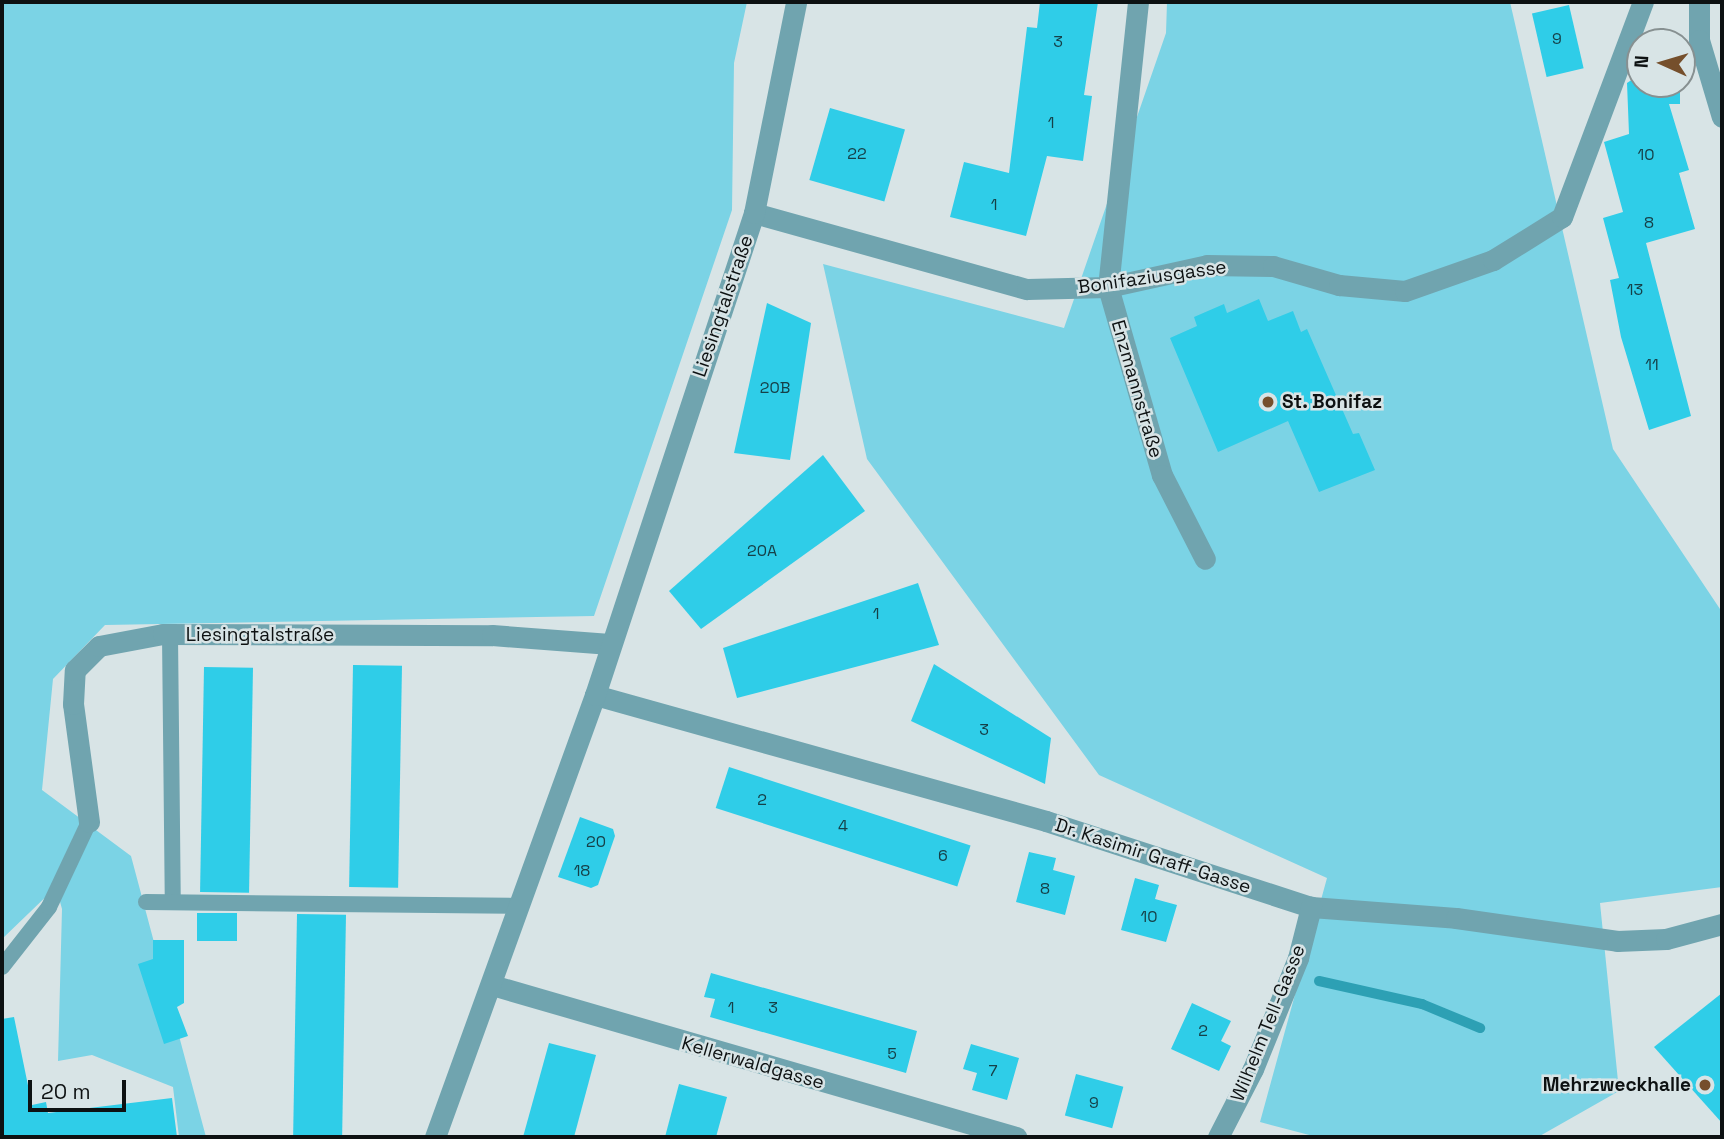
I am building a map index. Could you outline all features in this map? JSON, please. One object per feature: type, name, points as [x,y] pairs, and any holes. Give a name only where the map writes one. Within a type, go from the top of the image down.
[{"type":"street","name":"Liesingtalstraße","points":[[435,1137],[595,695],[754,213],[796,2]]},
{"type":"street","name":"Enzmannstraße","points":[[1138,2],[1108,287],[1162,475],[1205,559]]},
{"type":"street","name":"Bonifaziusgasse","points":[[754,213],[1027,289],[1108,287],[1207,265],[1273,266],[1339,285],[1405,291],[1493,260],[1562,217],[1643,2]]},
{"type":"street","points":[[1699,2],[1699,40],[1722,117]]},
{"type":"street","name":"Liesingtalstraße","points":[[89,822],[73,704],[75,670],[99,646],[170,635],[492,635],[610,644]]},
{"type":"street","name":"Dr. Kasimir Graff-Gasse","points":[[595,695],[1046,821],[1311,907],[1456,918],[1617,941],[1666,939],[1722,924]]},
{"type":"street","name":"Wilhelm Tell-Gasse","points":[[1218,1137],[1258,1057],[1298,958],[1311,907]]},
{"type":"street","name":"Kellerwaldgasse","points":[[492,985],[1016,1137]]},
{"type":"lane","points":[[170,635],[173,902]]},
{"type":"lane","points":[[2,967],[49,907],[89,822]]},
{"type":"lane","points":[[146,902],[520,906]]},
{"type":"shaded area","points":[[2,2],[747,2],[734,63],[732,210],[594,616],[105,625],[53,679],[42,790],[131,856],[206,1137],[179,1137],[173,1087],[92,1055],[58,1061],[62,909],[56,887],[2,939]]},
{"type":"shaded area","points":[[1167,2],[1510,2],[1613,449],[1722,612],[1722,887],[1600,903],[1619,1091],[1538,1137],[1317,1137],[1260,1122],[1327,878],[1099,775],[867,459],[823,264],[1064,328],[1166,33]]},
{"type":"building","points":[[1040,2],[1098,2],[1084,95],[1092,96],[1083,161],[1047,156],[1026,236],[950,217],[964,162],[1009,173],[1027,27],[1037,28]]},
{"type":"building","points":[[1569,5],[1584,68],[1547,77],[1532,14]]},
{"type":"building","points":[[1628,98],[1680,98],[1680,104],[1669,104],[1689,170],[1679,173],[1695,229],[1646,243],[1691,416],[1649,430],[1621,337],[1610,280],[1619,278],[1603,218],[1623,212],[1604,142],[1629,134]]},
{"type":"building","points":[[830,108],[905,129],[884,202],[809,180]]},
{"type":"building","name":"St. Bonifaz","points":[[1259,299],[1268,321],[1293,311],[1301,332],[1307,329],[1353,434],[1359,433],[1375,470],[1319,492],[1288,421],[1218,452],[1170,338],[1197,326],[1194,317],[1224,304],[1227,313]]},
{"type":"building","points":[[767,303],[811,323],[790,460],[734,453]]},
{"type":"building","points":[[823,455],[865,511],[701,629],[669,591]]},
{"type":"building","points":[[918,583],[939,645],[737,698],[723,648]]},
{"type":"building","points":[[934,664],[1051,738],[1045,784],[911,721]]},
{"type":"building","points":[[353,665],[402,666],[398,888],[349,887]]},
{"type":"building","points":[[204,667],[253,668],[249,893],[200,892]]},
{"type":"building","points":[[729,767],[971,845],[957,886],[716,808]]},
{"type":"building","points":[[580,817],[613,829],[615,836],[598,885],[591,888],[558,877]]},
{"type":"building","points":[[1029,852],[1056,858],[1053,870],[1075,876],[1065,915],[1016,902]]},
{"type":"building","points":[[1135,878],[1159,885],[1155,899],[1177,905],[1166,942],[1121,930]]},
{"type":"building","points":[[197,913],[237,913],[237,941],[197,941]]},
{"type":"building","points":[[297,914],[346,915],[342,1137],[293,1136]]},
{"type":"building","points":[[153,940],[184,940],[184,1003],[177,1007],[188,1036],[164,1044],[138,964],[153,959]]},
{"type":"building","points":[[711,973],[917,1031],[906,1073],[710,1017],[715,999],[704,997]]},
{"type":"building","name":"Mehrzweckhalle","points":[[1722,993],[1722,1123],[1654,1047]]},
{"type":"building","points":[[1192,1003],[1231,1021],[1221,1041],[1231,1046],[1219,1071],[1171,1049]]},
{"type":"building","points":[[14,1017],[32,1105],[46,1102],[48,1113],[172,1098],[177,1137],[2,1137],[2,1019]]},
{"type":"building","points":[[549,1043],[596,1055],[574,1137],[523,1137]]},
{"type":"building","points":[[971,1044],[1019,1058],[1007,1100],[972,1090],[977,1073],[963,1069]]},
{"type":"building","points":[[1076,1074],[1123,1087],[1112,1128],[1065,1116]]},
{"type":"building","points":[[679,1084],[727,1097],[716,1137],[665,1137]]},
{"type":"waterway","points":[[1319,981],[1422,1004],[1480,1028]]},
{"type":"place","name":"St. Bonifaz","points":[[1268,402]]},
{"type":"place","name":"Mehrzweckhalle","points":[[1705,1085]]}]
